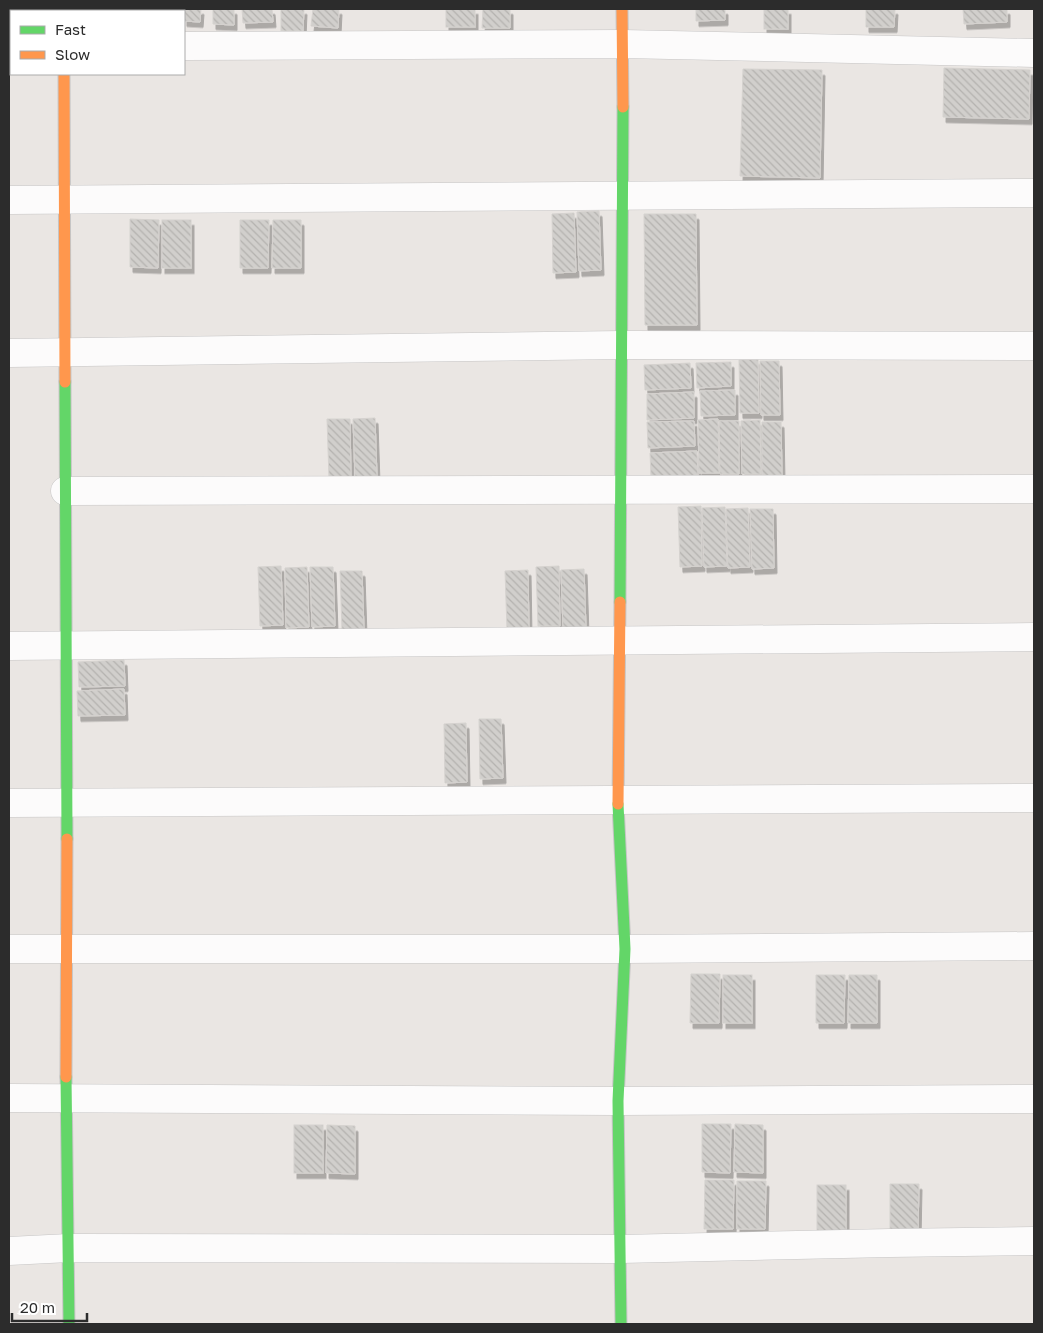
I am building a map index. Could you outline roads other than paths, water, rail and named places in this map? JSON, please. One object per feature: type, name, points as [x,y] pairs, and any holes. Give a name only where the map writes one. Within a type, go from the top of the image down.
[{"type":"street","points":[[621,1324],[618,1101],[625,949],[618,801],[623,195],[622,9]]},
{"type":"street","points":[[185,46],[623,44],[1034,53]]},
{"type":"street","points":[[64,75],[66,1098],[69,1324]]},
{"type":"street","points":[[9,200],[1034,192]]},
{"type":"street","points":[[9,353],[622,345],[1034,346]]},
{"type":"street","points":[[65,491],[1034,489]]},
{"type":"street","points":[[9,646],[1034,636]]},
{"type":"street","points":[[9,803],[1034,798]]},
{"type":"street","points":[[9,949],[625,949],[1034,946]]},
{"type":"street","points":[[9,1098],[618,1101],[1034,1099]]},
{"type":"street","points":[[9,1252],[69,1248],[621,1249],[890,1242],[1034,1241]]}]
